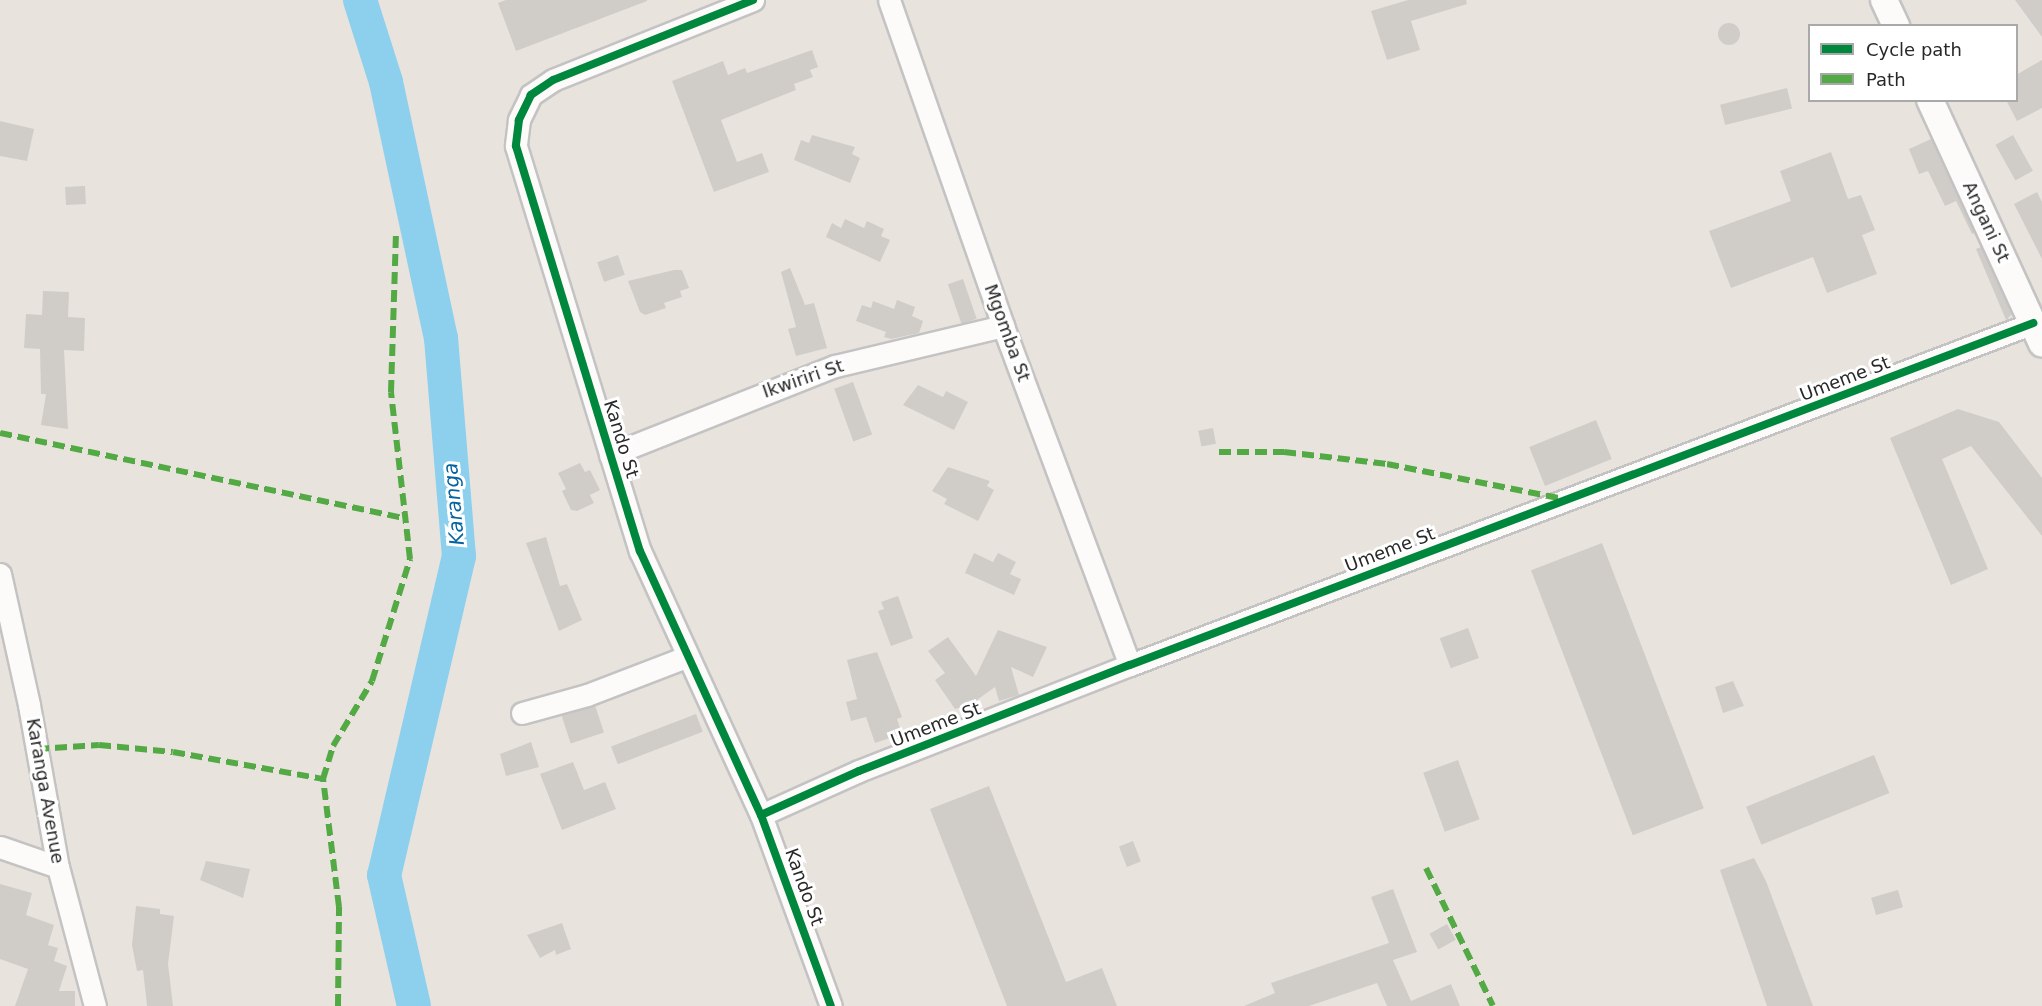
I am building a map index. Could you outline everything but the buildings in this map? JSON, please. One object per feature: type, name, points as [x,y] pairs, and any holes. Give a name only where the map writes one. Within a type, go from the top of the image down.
[{"type":"street","name":"Kando St","points":[[753,0],[553,80],[531,95],[519,120],[516,146],[527,189],[640,551],[686,657],[761,815],[831,1006]]},
{"type":"street","name":"Mgomba St","points":[[889,0],[1003,326],[1130,665]]},
{"type":"street","points":[[1884,0],[1895,24]]},
{"type":"street","name":"Angani St","points":[[1931,102],[2037,333]]},
{"type":"street","name":"Ikwiriri St","points":[[610,455],[835,366],[1003,326]]},
{"type":"street","name":"Umeme St","points":[[761,815],[859,771],[1130,665],[2037,333]]},
{"type":"street","name":"Karanga Avenue","points":[[0,574],[29,705],[58,867],[95,1006]]},
{"type":"street","points":[[522,713],[587,695],[686,657]]},
{"type":"street","points":[[0,847],[58,867]]},
{"type":"waterway","name":"Karanga","points":[[360,0],[386,82],[441,338],[459,556],[384,875],[414,1006]]},
{"type":"marked path","points":[[338,1006],[339,907],[323,779],[333,746],[372,681],[410,559],[391,392],[396,232]]},
{"type":"marked path","points":[[0,433],[405,518]]},
{"type":"marked path","points":[[1219,452],[1284,452],[1387,464],[1564,499]]},
{"type":"marked path","points":[[37,749],[99,745],[173,752],[323,779]]},
{"type":"marked path","points":[[1426,868],[1493,1006]]},
{"type":"cycle path","points":[[753,0],[553,80],[531,95],[519,120],[516,146],[640,551],[761,815],[831,1006]]},
{"type":"cycle path","points":[[761,815],[859,771],[1130,665],[2033,323]]}]
